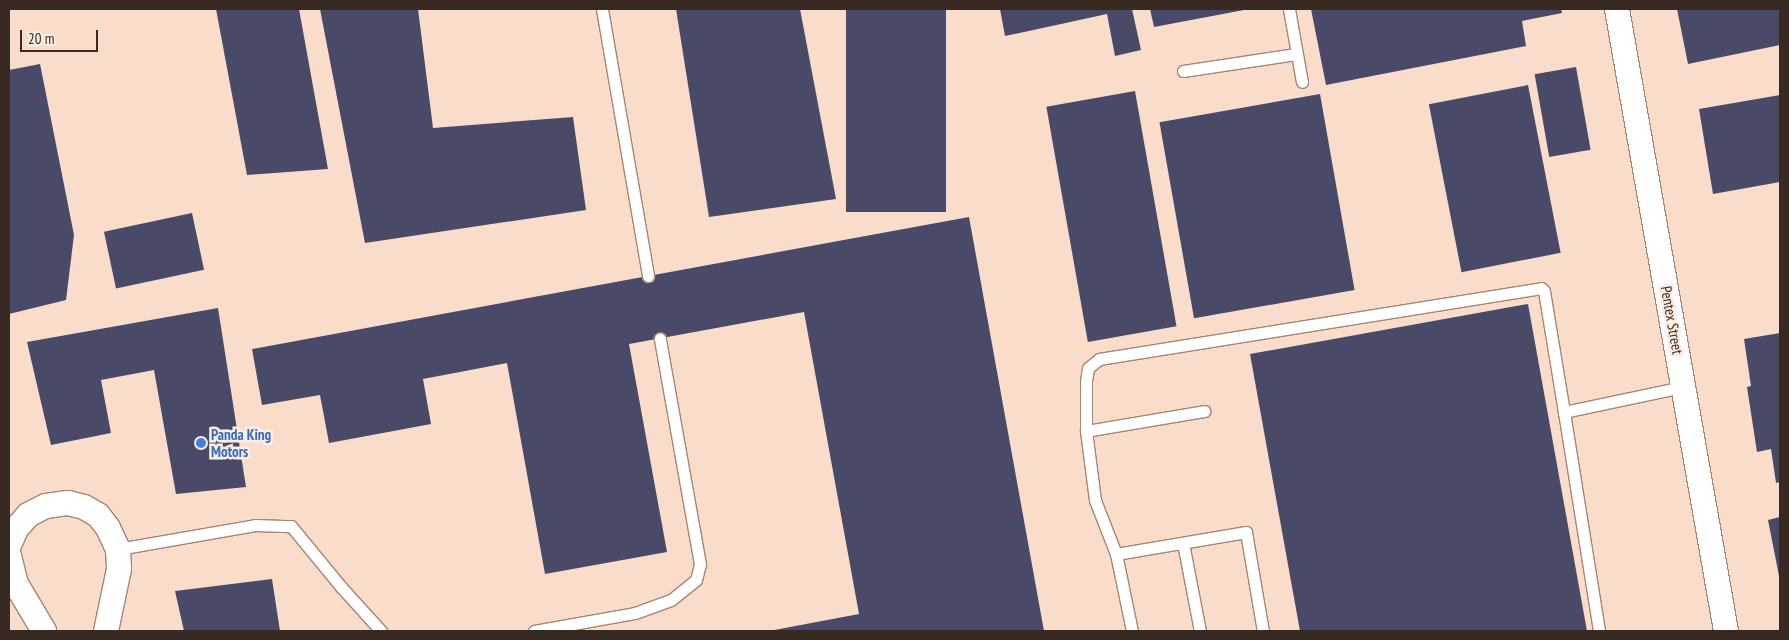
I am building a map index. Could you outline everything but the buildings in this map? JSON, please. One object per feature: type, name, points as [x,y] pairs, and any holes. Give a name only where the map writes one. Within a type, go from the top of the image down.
[{"type":"street","name":"Pentex Street","points":[[1617,9],[1726,631]]},
{"type":"street","points":[[9,545],[16,529],[28,515],[46,506],[68,503],[84,507],[98,515],[108,528],[118,549],[119,569],[106,631]]},
{"type":"street","points":[[9,556],[16,584],[44,631]]},
{"type":"lane","points":[[602,9],[648,276]]},
{"type":"lane","points":[[1289,9],[1302,82]]},
{"type":"lane","points":[[1183,71],[1296,54]]},
{"type":"lane","points":[[1132,631],[1116,554],[1095,500],[1086,431],[1088,368],[1099,359],[1541,288],[1544,291],[1599,631]]},
{"type":"lane","points":[[534,631],[635,613],[671,600],[696,580],[700,564],[660,339]]},
{"type":"lane","points":[[1564,412],[1683,387]]},
{"type":"lane","points":[[1086,431],[1204,411]]},
{"type":"lane","points":[[118,549],[255,524],[291,526],[342,588],[381,631]]},
{"type":"lane","points":[[1116,554],[1246,532],[1263,631]]},
{"type":"lane","points":[[1182,543],[1200,631]]},
{"type":"place","name":"Panda King Motors","points":[[201,443]]}]
